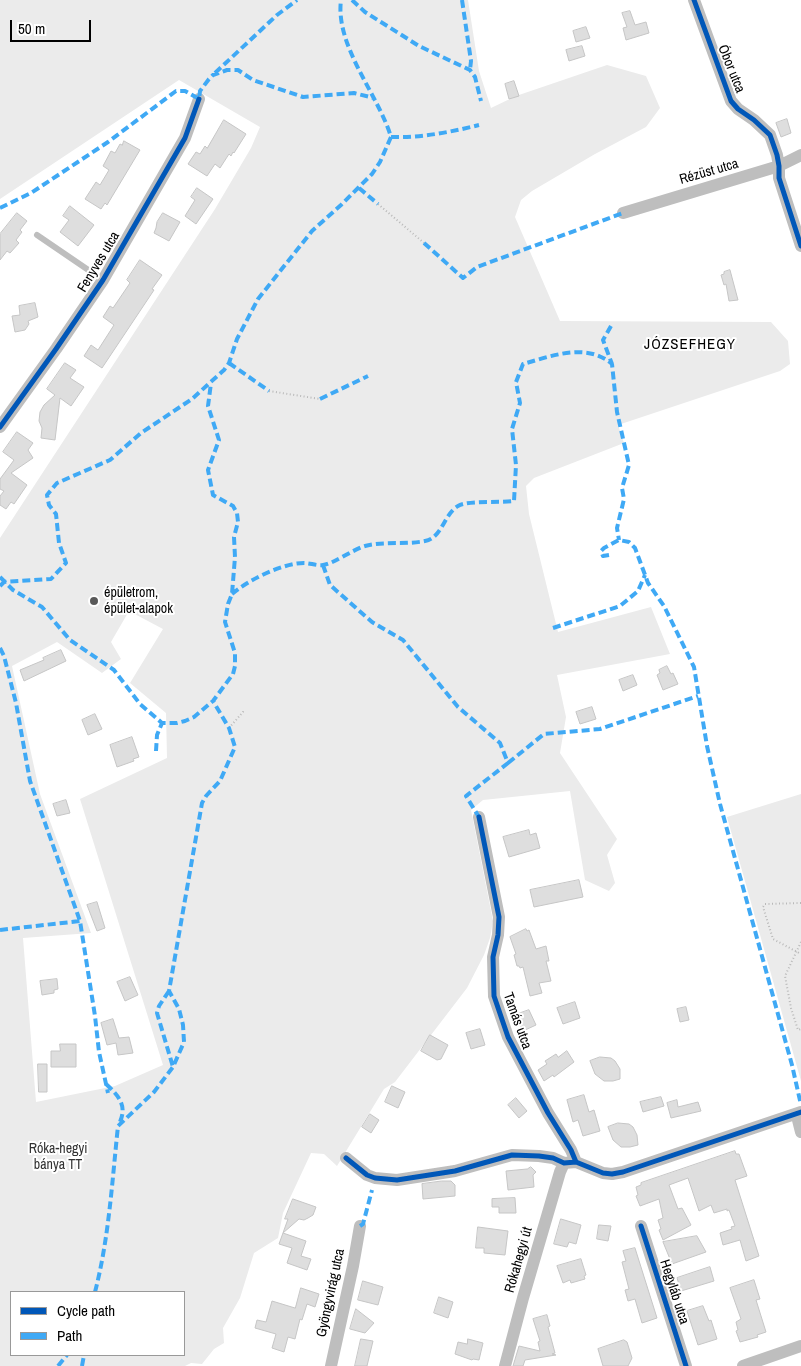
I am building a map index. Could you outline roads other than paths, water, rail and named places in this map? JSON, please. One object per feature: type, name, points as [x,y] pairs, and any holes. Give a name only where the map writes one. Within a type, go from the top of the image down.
[{"type":"street","name":"Óbor utca","points":[[694,0],[731,101],[770,135],[777,155],[779,178],[801,246]]},
{"type":"street","name":"Fenyves utca","points":[[2,420],[56,350],[103,280],[185,138],[199,99]]},
{"type":"street","name":"Rézüst utca","points":[[623,213],[779,166],[801,155]]},
{"type":"street","name":"Tamás utca","points":[[479,816],[499,918],[498,935],[493,957],[494,996],[508,1037],[548,1112],[571,1150],[570,1163]]},
{"type":"street","points":[[346,1158],[366,1175],[375,1178],[397,1180],[455,1170],[512,1155],[553,1158],[612,1174],[801,1113]]},
{"type":"street","points":[[801,1113],[798,1120],[801,1132]]},
{"type":"street","name":"Rókahegyi út","points":[[505,1366],[558,1181],[570,1163]]},
{"type":"street","name":"Gyöngyvirág utca","points":[[331,1366],[360,1226]]},
{"type":"street","name":"Hegyláb utca","points":[[641,1226],[686,1366]]},
{"type":"street","points":[[743,1366],[801,1346]]},
{"type":"lane","points":[[37,235],[103,280]]},
{"type":"place","name":"épületrom, épület-alapok","points":[[94,601]]},
{"type":"district","name":"JÓZSEFHEGY","points":[[690,345]]},
{"type":"park label","name":"Róka-hegyi bánya TT","points":[[58,1158]]}]
